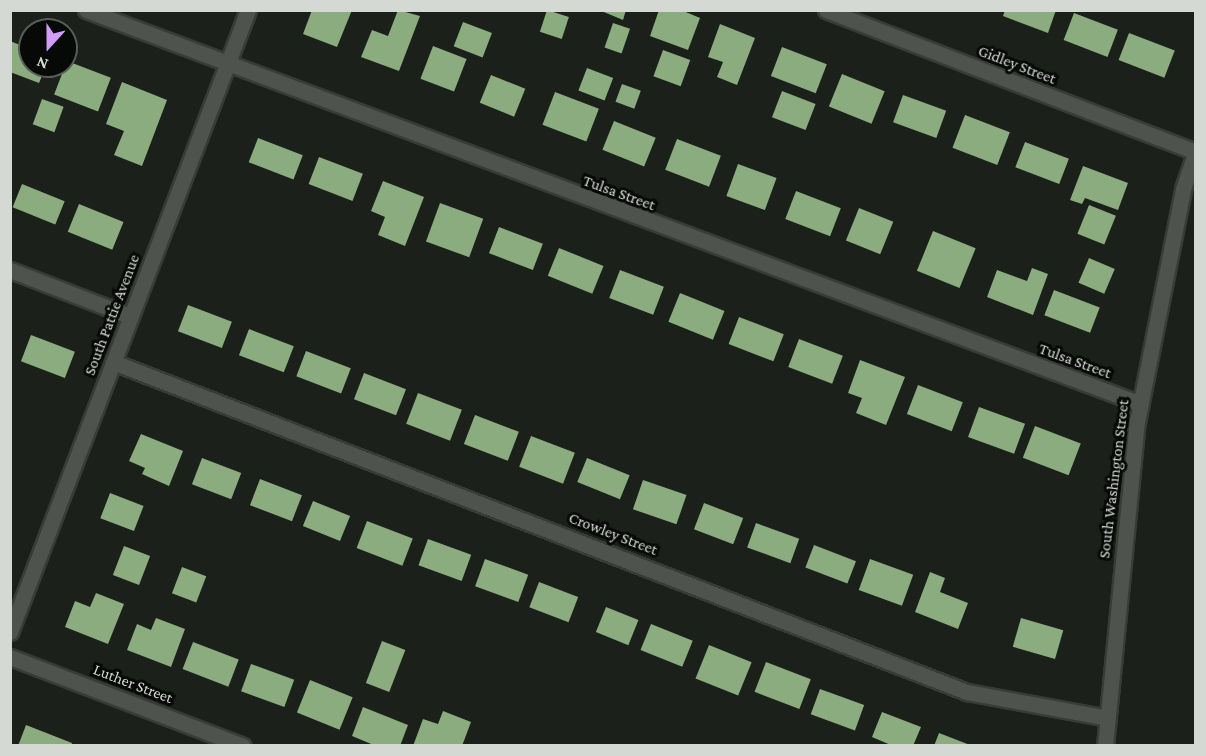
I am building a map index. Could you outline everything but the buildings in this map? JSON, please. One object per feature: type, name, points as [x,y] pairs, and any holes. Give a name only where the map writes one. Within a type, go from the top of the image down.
[{"type":"street","name":"Tulsa Street","points":[[86,10],[1141,404]]},
{"type":"street","name":"South Pattie Avenue","points":[[10,632],[248,10]]},
{"type":"street","name":"Gidley Street","points":[[826,10],[1195,152]]},
{"type":"street","name":"South Washington Street","points":[[1105,746],[1141,404],[1183,189],[1195,152]]},
{"type":"street","points":[[10,270],[130,316]]},
{"type":"street","name":"Crowley Street","points":[[113,362],[967,692],[1107,718]]},
{"type":"street","name":"Luther Street","points":[[10,657],[243,746]]}]
